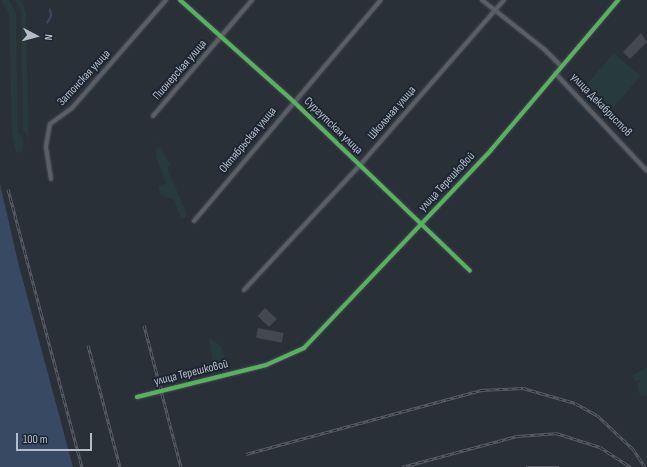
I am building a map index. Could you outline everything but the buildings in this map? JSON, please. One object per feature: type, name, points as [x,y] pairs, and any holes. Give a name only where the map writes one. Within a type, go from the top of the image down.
[{"type":"street","name":"Затонская улица","points":[[50,179],[46,146],[50,124],[72,108],[166,0]]},
{"type":"street","name":"Сургутская улица","points":[[180,0],[293,101],[470,271]]},
{"type":"street","name":"Пионерская улица","points":[[153,116],[252,0]]},
{"type":"street","name":"Октябрьская улица","points":[[194,221],[293,101],[382,0]]},
{"type":"street","name":"улица Декабристов","points":[[482,0],[561,66]]},
{"type":"street","name":"Школьная улица","points":[[244,290],[360,166],[504,0]]},
{"type":"street","name":"улица Терешковой","points":[[137,397],[266,365],[304,348],[422,224],[556,73],[618,0]]},
{"type":"street","name":"улица Декабристов","points":[[556,73],[647,170]]},
{"type":"green space","points":[[1,0],[9,0],[16,13],[18,131],[23,139],[23,150],[19,153],[16,152],[12,132],[9,14]]},
{"type":"green space","points":[[15,0],[21,0],[26,13],[29,160],[28,137],[23,129],[21,11]]},
{"type":"green space","points":[[614,53],[640,76],[613,108],[586,85]]},
{"type":"green space","points":[[157,138],[170,165],[167,167],[187,215],[185,218],[181,217],[174,200],[160,194],[158,187],[166,183],[156,157],[156,149],[160,148],[166,161]]},
{"type":"green space","points":[[209,338],[221,346],[225,359],[222,363],[213,363]]},
{"type":"green space","points":[[647,367],[647,396],[640,395],[637,384],[642,380],[635,381],[632,376]]},
{"type":"water","points":[[0,184],[19,266],[73,467],[0,467]]},
{"type":"waterway","points":[[47,23],[51,16],[50,10]]},
{"type":"railway","points":[[8,189],[82,467]]},
{"type":"railway","points":[[144,325],[181,467]]},
{"type":"railway","points":[[88,345],[120,467]]},
{"type":"railway","points":[[246,454],[481,390],[523,388],[575,403],[597,415],[633,449],[645,467]]},
{"type":"railway","points":[[402,467],[517,436],[556,433],[600,447],[631,467]]},
{"type":"railway","points":[[526,467],[559,467]]},
{"type":"cycle path","points":[[180,0],[293,101],[470,271]]},
{"type":"cycle path","points":[[137,397],[266,365],[304,348],[491,150],[618,0]]}]
